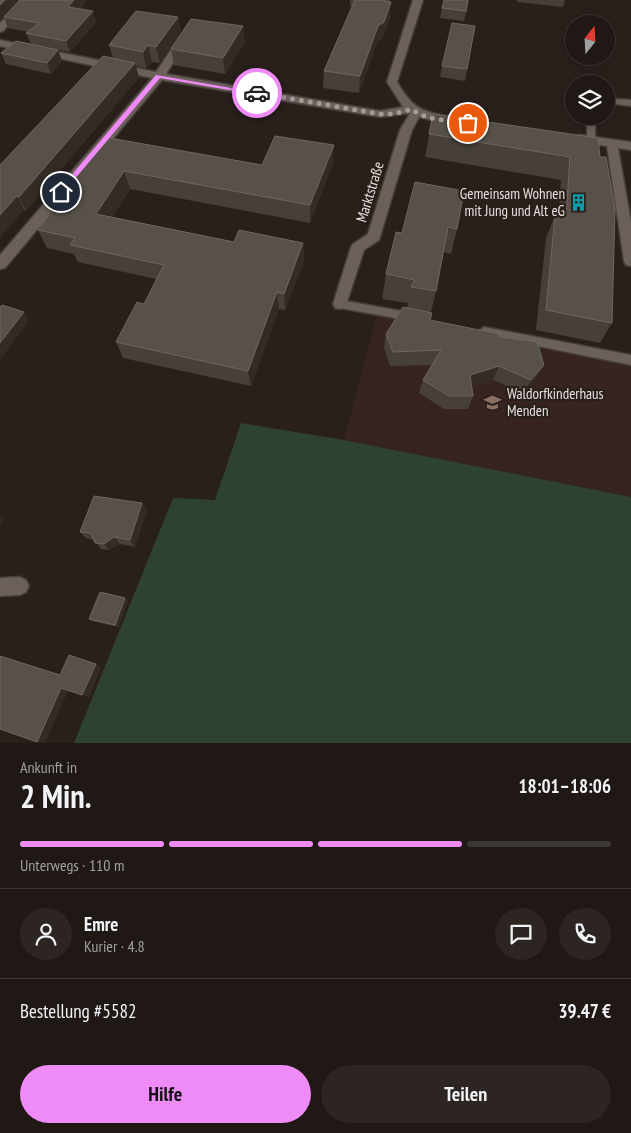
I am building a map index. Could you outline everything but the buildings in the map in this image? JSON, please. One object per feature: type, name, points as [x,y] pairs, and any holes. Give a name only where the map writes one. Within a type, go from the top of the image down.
[{"type":"street","points":[[0,29],[28,0]]},
{"type":"street","points":[[418,0],[392,82],[402,101],[414,111],[434,118],[468,123]]},
{"type":"street","points":[[0,264],[158,76],[187,35]]},
{"type":"street","points":[[0,43],[158,76],[380,114],[414,111]]},
{"type":"street","name":"Marktstraße","points":[[340,304],[358,247],[374,237],[406,130],[414,111]]},
{"type":"street","points":[[572,138],[631,146]]},
{"type":"street","points":[[612,144],[631,261]]},
{"type":"street","points":[[0,587],[20,586]]},
{"type":"lane","points":[[615,101],[631,103]]},
{"type":"lane","points":[[590,125],[591,141]]},
{"type":"lane","points":[[340,304],[427,319]]},
{"type":"lane","points":[[475,329],[631,360]]},
{"type":"shaded area","name":"Waldorfkinderhaus Menden","points":[[377,315],[631,366],[631,497],[344,440]]},
{"type":"green space","points":[[241,423],[344,440],[631,497],[631,743],[74,743],[173,498],[215,500]]},
{"type":"way so far","points":[[257,93],[380,114],[393,114],[412,109],[434,118],[468,123]]},
{"type":"place","name":"Gemeinsam Wohnen mit Jung und Alt eG","points":[[579,203]]},
{"type":"place","name":"Waldorfkinderhaus Menden","points":[[493,403]]},
{"type":"route","points":[[61,192],[158,76],[257,93]]}]
